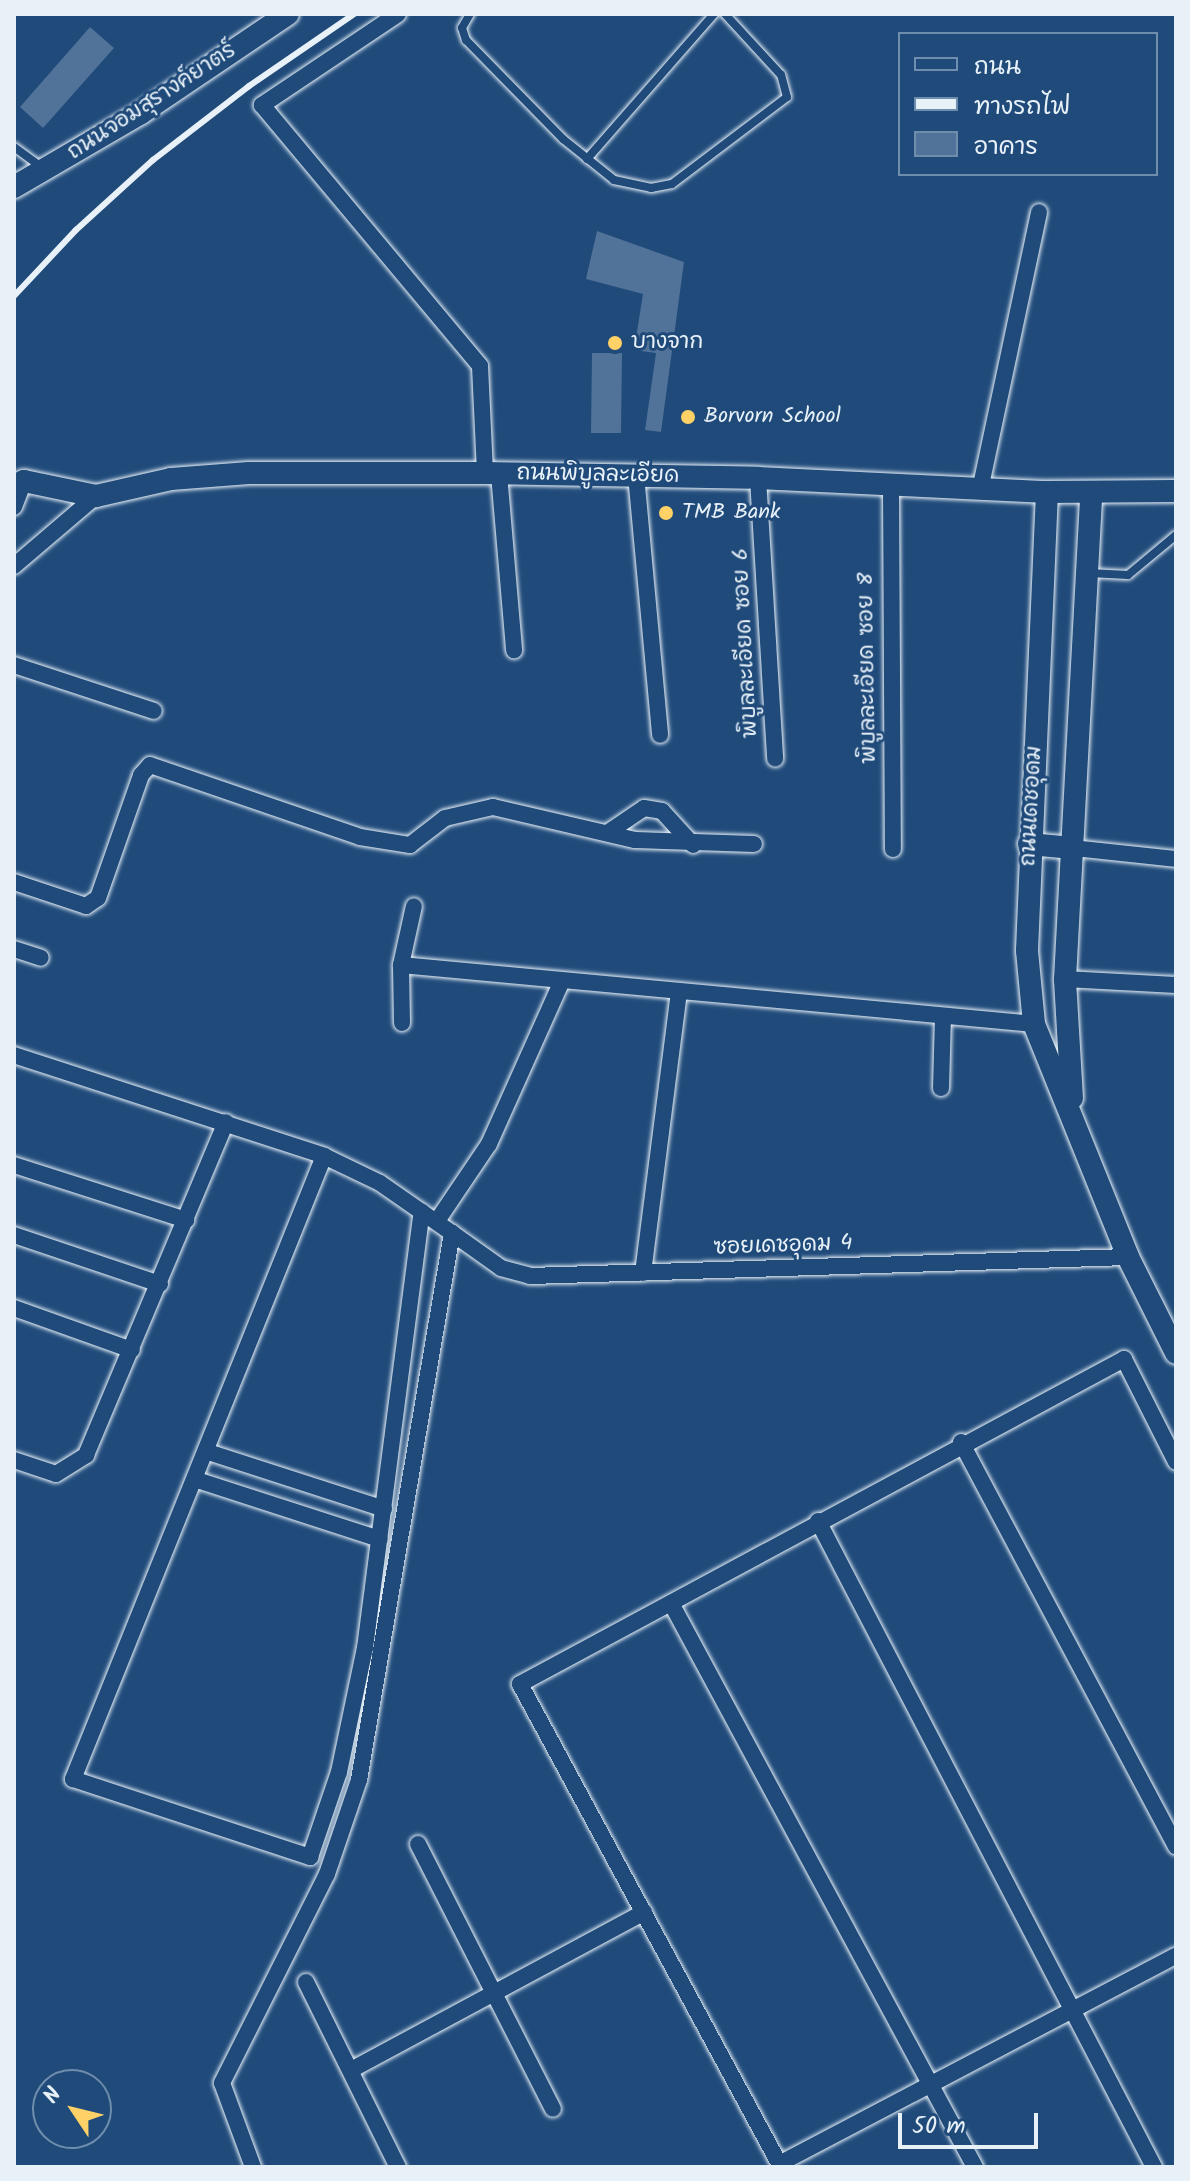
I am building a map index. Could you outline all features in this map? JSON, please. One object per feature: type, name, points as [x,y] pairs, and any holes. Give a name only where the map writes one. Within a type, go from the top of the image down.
[{"type":"main road","name":"ถนนจอมสุรางค์ยาตร์","points":[[14,187],[46,170],[288,14]]},
{"type":"main road","name":"ถนนพิบูลละเอียด","points":[[17,478],[96,496],[171,479],[249,473],[636,475],[1047,492],[1176,491]]},
{"type":"main road","name":"ถนนเดชอุดม","points":[[1047,492],[1029,844],[1027,951],[1034,1024],[1072,1111],[1128,1257],[1176,1353]]},
{"type":"main road","name":"ถนนเดชอุดม","points":[[1072,1111],[1065,979],[1091,493]]},
{"type":"main road","points":[[1029,844],[1073,848]]},
{"type":"street","points":[[398,14],[262,105],[480,366],[514,650]]},
{"type":"street","points":[[980,490],[1039,212]]},
{"type":"street","points":[[636,475],[660,735]]},
{"type":"street","points":[[14,507],[17,478]]},
{"type":"street","name":"พิบูลละเอียด ซอย 6","points":[[758,478],[775,758]]},
{"type":"street","name":"พิบูลละเอียด ซอย 8","points":[[891,487],[893,849]]},
{"type":"street","points":[[14,566],[96,496]]},
{"type":"street","points":[[14,665],[154,711]]},
{"type":"street","points":[[14,882],[86,906],[98,898],[141,775],[150,765],[360,837],[410,845],[445,818],[493,807],[610,831],[635,840],[693,845],[754,844]]},
{"type":"street","points":[[610,831],[644,808],[662,811],[693,845]]},
{"type":"street","points":[[1073,848],[1176,859]]},
{"type":"street","points":[[402,1023],[401,965],[414,906]]},
{"type":"street","points":[[14,949],[41,958]]},
{"type":"street","points":[[401,965],[561,983],[1034,1024]]},
{"type":"street","points":[[1065,979],[1176,985]]},
{"type":"street","points":[[437,1221],[489,1144],[561,983]]},
{"type":"street","points":[[643,1273],[679,993]]},
{"type":"street","points":[[941,1088],[943,1016]]},
{"type":"street","name":"ซอยเดชอุดม 4","points":[[14,1055],[324,1156],[380,1183],[501,1268],[530,1276],[1128,1257]]},
{"type":"street","points":[[14,1460],[56,1474],[86,1455],[226,1122]]},
{"type":"street","points":[[324,1156],[197,1480],[73,1779],[310,1857],[339,1772],[365,1648],[422,1212]]},
{"type":"street","points":[[14,1165],[186,1220]]},
{"type":"street","points":[[253,2167],[222,2083],[327,1874],[359,1780],[452,1233]]},
{"type":"street","points":[[14,1235],[160,1284]]},
{"type":"street","points":[[14,1308],[132,1350]]},
{"type":"street","points":[[1176,1462],[1124,1359],[961,1442],[520,1684],[780,2166],[1072,2008],[1176,1956]]},
{"type":"street","points":[[961,1442],[1176,1846]]},
{"type":"street","points":[[208,1452],[384,1509]]},
{"type":"street","points":[[197,1480],[380,1539]]},
{"type":"street","points":[[818,1521],[1154,2167]]},
{"type":"street","points":[[671,1603],[933,2084],[975,2167]]},
{"type":"street","points":[[418,1844],[553,2109]]},
{"type":"street","points":[[351,2070],[644,1912]]},
{"type":"street","points":[[306,1982],[398,2167]]},
{"type":"lane","points":[[470,14],[462,28],[466,40],[587,159],[634,188],[672,184],[779,107],[788,90],[781,75],[725,14]]},
{"type":"lane","points":[[587,159],[714,14]]},
{"type":"lane","points":[[14,147],[46,170]]},
{"type":"lane","points":[[1088,573],[1128,575],[1176,535]]},
{"type":"building","points":[[90,27],[114,48],[43,128],[20,107]]},
{"type":"building","points":[[597,231],[684,262],[661,432],[645,430],[656,353],[634,350],[643,294],[586,279]]},
{"type":"building","points":[[592,353],[622,353],[621,433],[591,433]]},
{"type":"railway","points":[[14,296],[76,230],[153,160],[249,86],[354,14]]},
{"type":"place","name":"บางจาก","points":[[615,343]]},
{"type":"place","name":"Borvorn School","points":[[688,417]]},
{"type":"place","name":"TMB Bank","points":[[666,513]]}]
